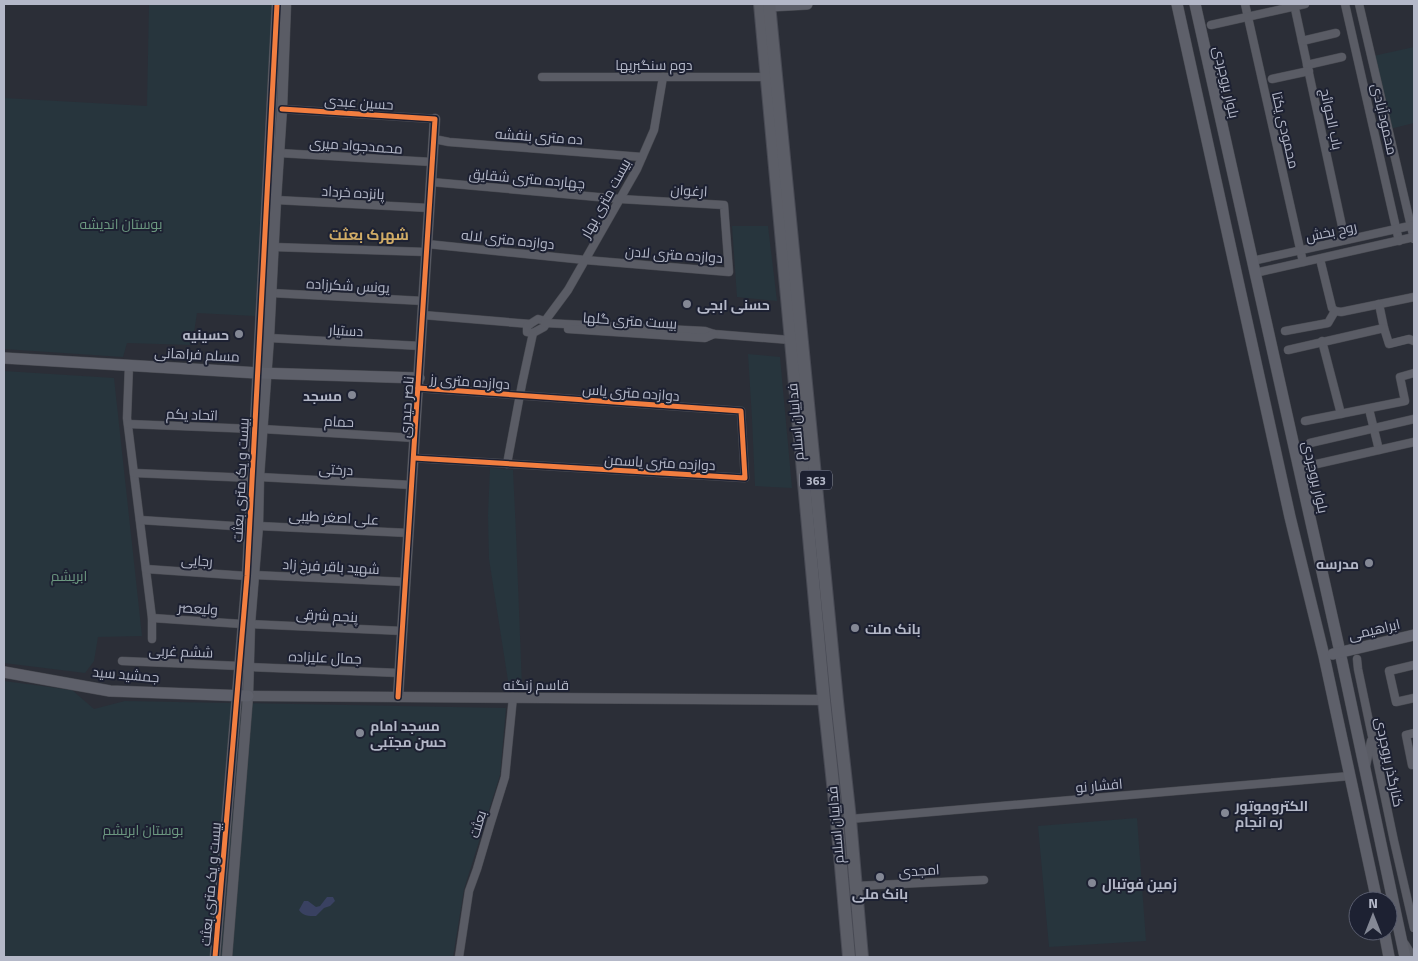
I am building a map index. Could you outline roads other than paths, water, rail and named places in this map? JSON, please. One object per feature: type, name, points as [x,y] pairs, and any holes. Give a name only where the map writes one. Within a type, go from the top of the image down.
[{"type":"main road","points":[[766,4],[807,4]]},
{"type":"main road","name":"فداییان اسلام","points":[[766,4],[766,77],[849,957]]},
{"type":"main road","name":"فداییان اسلام","points":[[766,4],[850,819],[862,957]]},
{"type":"main road","points":[[1177,4],[1290,517],[1324,656],[1375,891]]},
{"type":"main road","name":"بلوار بروجردی","points":[[1195,4],[1348,687],[1405,957]]},
{"type":"main road","name":"مسلم فراهانی","points":[[4,358],[418,383]]},
{"type":"main road","name":"ابراهیمی","points":[[1324,656],[1414,635]]},
{"type":"main road","name":"جمشید سید","points":[[4,672],[110,691],[243,696]]},
{"type":"main road","points":[[1386,941],[1390,957]]},
{"type":"street","name":"بیست و یک متری بعثت","points":[[227,957],[262,373],[278,4]]},
{"type":"street","name":"بیست و یک متری بعثت","points":[[262,373],[269,338],[286,4]]},
{"type":"street","name":"محمودی یکتا","points":[[1245,4],[1303,262]]},
{"type":"street","points":[[1211,25],[1305,4]]},
{"type":"street","name":"محمودآبادی","points":[[1345,4],[1399,241]]},
{"type":"street","name":"محمودآبادی","points":[[1359,4],[1413,226],[1414,238]]},
{"type":"street","name":"باب الحوائج","points":[[1295,5],[1345,240]]},
{"type":"street","points":[[1302,41],[1336,33]]},
{"type":"street","points":[[1272,79],[1342,57]]},
{"type":"street","name":"دوم سنگبریها","points":[[542,77],[766,77]]},
{"type":"street","name":"بیست متری بهار","points":[[545,324],[568,290],[642,157],[654,130],[663,77]]},
{"type":"street","name":"حسین عبدی","points":[[282,109],[435,118]]},
{"type":"street","name":"ناصر حیدری","points":[[398,697],[435,118]]},
{"type":"street","name":"ده متری بنفشه","points":[[434,139],[449,142],[642,157]]},
{"type":"street","name":"محمدجواد میری","points":[[279,153],[432,162]]},
{"type":"street","name":"چهارده متری شقایق","points":[[431,182],[620,199]]},
{"type":"street","name":"ارغوان","points":[[620,199],[724,205],[726,238]]},
{"type":"street","name":"پانزده خرداد","points":[[276,200],[429,208]]},
{"type":"street","name":"روح بخش","points":[[1252,261],[1413,226]]},
{"type":"street","name":"دوازده متری لادن","points":[[585,260],[729,272],[726,238]]},
{"type":"street","name":"روح بخش","points":[[1255,273],[1414,238]]},
{"type":"street","name":"دوازده متری لاله","points":[[274,247],[427,248],[585,260]]},
{"type":"street","points":[[1320,258],[1332,308],[1335,311],[1340,312],[1414,296]]},
{"type":"street","name":"یونس شکرزاده","points":[[271,293],[424,301]]},
{"type":"street","points":[[1379,304],[1389,344],[1409,340],[1414,341]]},
{"type":"street","points":[[1285,331],[1328,323],[1335,311]]},
{"type":"street","points":[[423,315],[530,324]]},
{"type":"street","name":"بیست متری گلها","points":[[530,324],[538,320],[545,324],[705,338],[714,334],[790,340]]},
{"type":"street","points":[[530,324],[526,330],[533,333]]},
{"type":"street","points":[[414,458],[506,464],[533,333],[545,324]]},
{"type":"street","points":[[1288,350],[1384,328]]},
{"type":"street","name":"دستیار","points":[[269,338],[421,346]]},
{"type":"street","points":[[1322,342],[1341,414]]},
{"type":"street","points":[[129,365],[128,424],[152,618],[152,639]]},
{"type":"street","points":[[1305,421],[1405,400],[1400,377],[1414,373]]},
{"type":"street","name":"دوازده متری رز","points":[[418,383],[520,396]]},
{"type":"street","name":"دوازده متری یاس","points":[[520,396],[741,411]]},
{"type":"street","points":[[1369,409],[1379,450]]},
{"type":"street","name":"دوازده متری یاسمن","points":[[506,464],[744,478],[741,411]]},
{"type":"street","points":[[1310,443],[1414,419]]},
{"type":"street","name":"اتحاد یکم","points":[[128,424],[258,429]]},
{"type":"street","name":"حمام","points":[[258,429],[415,438]]},
{"type":"street","points":[[1299,468],[1414,442]]},
{"type":"street","name":"درختی","points":[[134,473],[412,485]]},
{"type":"street","name":"علی اصغر طیبی","points":[[140,520],[409,533]]},
{"type":"street","name":"رجایی","points":[[146,570],[250,575]]},
{"type":"street","name":"شهید باقر فرخ زاد","points":[[250,575],[406,582]]},
{"type":"street","name":"ولیعصر","points":[[152,618],[246,624]]},
{"type":"street","name":"پنجم شرقی","points":[[246,624],[403,631]]},
{"type":"street","points":[[1348,687],[1357,659],[1369,646]]},
{"type":"street","name":"کنارگذر بروجردی","points":[[1357,659],[1414,928]]},
{"type":"street","name":"ششم غربی","points":[[122,661],[244,666]]},
{"type":"street","points":[[1414,665],[1389,671],[1396,702],[1414,698]]},
{"type":"street","name":"جمال علیزاده","points":[[244,666],[400,673]]},
{"type":"street","name":"بیست و یک متری بعثت","points":[[215,957],[243,696]]},
{"type":"street","name":"قاسم زنگنه","points":[[243,696],[824,700]]},
{"type":"street","name":"بعثت","points":[[459,957],[469,891],[478,869],[506,778],[513,698]]},
{"type":"street","points":[[1414,733],[1406,735],[1412,765],[1414,765]]},
{"type":"street","points":[[1366,771],[1372,735]]},
{"type":"street","name":"افشار نو","points":[[850,819],[1350,776]]},
{"type":"street","name":"امجدی","points":[[856,886],[984,880]]},
{"type":"street","points":[[1402,939],[1413,957]]},
{"type":"water","points":[[327,897],[333,897],[335,901],[316,916],[306,915],[299,910],[304,901],[308,901],[316,907],[320,906]]},
{"type":"place","name":"حسنی ابجی","points":[[687,304]]},
{"type":"place","name":"حسینیه","points":[[239,334]]},
{"type":"place","name":"مسجد","points":[[352,395]]},
{"type":"place","name":"مدرسه","points":[[1369,563]]},
{"type":"place","name":"بانک ملت","points":[[855,628]]},
{"type":"place","name":"مسجد امام حسن مجتبی","points":[[360,733]]},
{"type":"place","name":"الکتروموتور ره انجام","points":[[1225,813]]},
{"type":"place","name":"بانک ملی","points":[[880,877]]},
{"type":"place","name":"زمین فوتبال","points":[[1092,883]]},
{"type":"district","name":"شهرک بعثت","points":[[369,234]]},
{"type":"park label","name":"بوستان اندیشه","points":[[121,223]]},
{"type":"park label","name":"ابریشم","points":[[69,575]]},
{"type":"park label","name":"بوستان ابریشم","points":[[143,829]]}]
